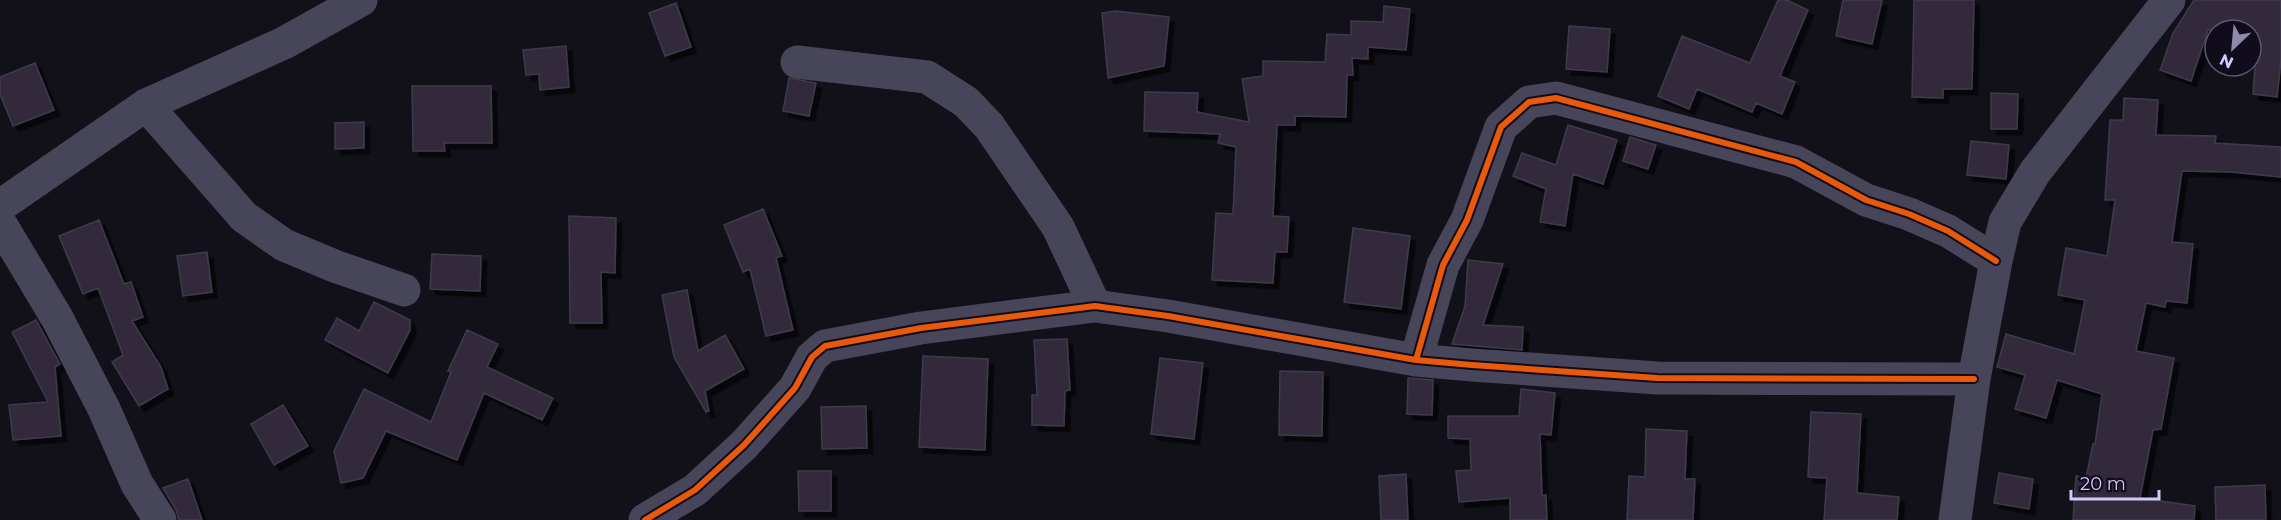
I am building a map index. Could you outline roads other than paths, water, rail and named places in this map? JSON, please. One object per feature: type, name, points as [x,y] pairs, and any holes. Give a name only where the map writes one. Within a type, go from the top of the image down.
[{"type":"street","points":[[0,206],[146,105],[284,43],[361,0]]},
{"type":"street","points":[[1955,520],[1974,379],[2005,222],[2036,172],[2169,0]]},
{"type":"street","points":[[797,62],[927,77],[966,102],[989,126],[1058,227],[1095,306]]},
{"type":"street","points":[[1416,360],[1443,265],[1467,220],[1501,127],[1529,102],[1556,98],[1796,162],[1866,200],[1910,214],[1948,231],[1996,261]]},
{"type":"street","points":[[146,105],[244,217],[284,245],[337,267],[404,290]]},
{"type":"street","points":[[0,223],[57,318],[104,409],[137,484],[160,520]]},
{"type":"street","points":[[645,520],[695,490],[744,445],[795,388],[812,357],[825,346],[921,328],[1095,306],[1168,316],[1416,360],[1657,378],[1974,379]]}]
